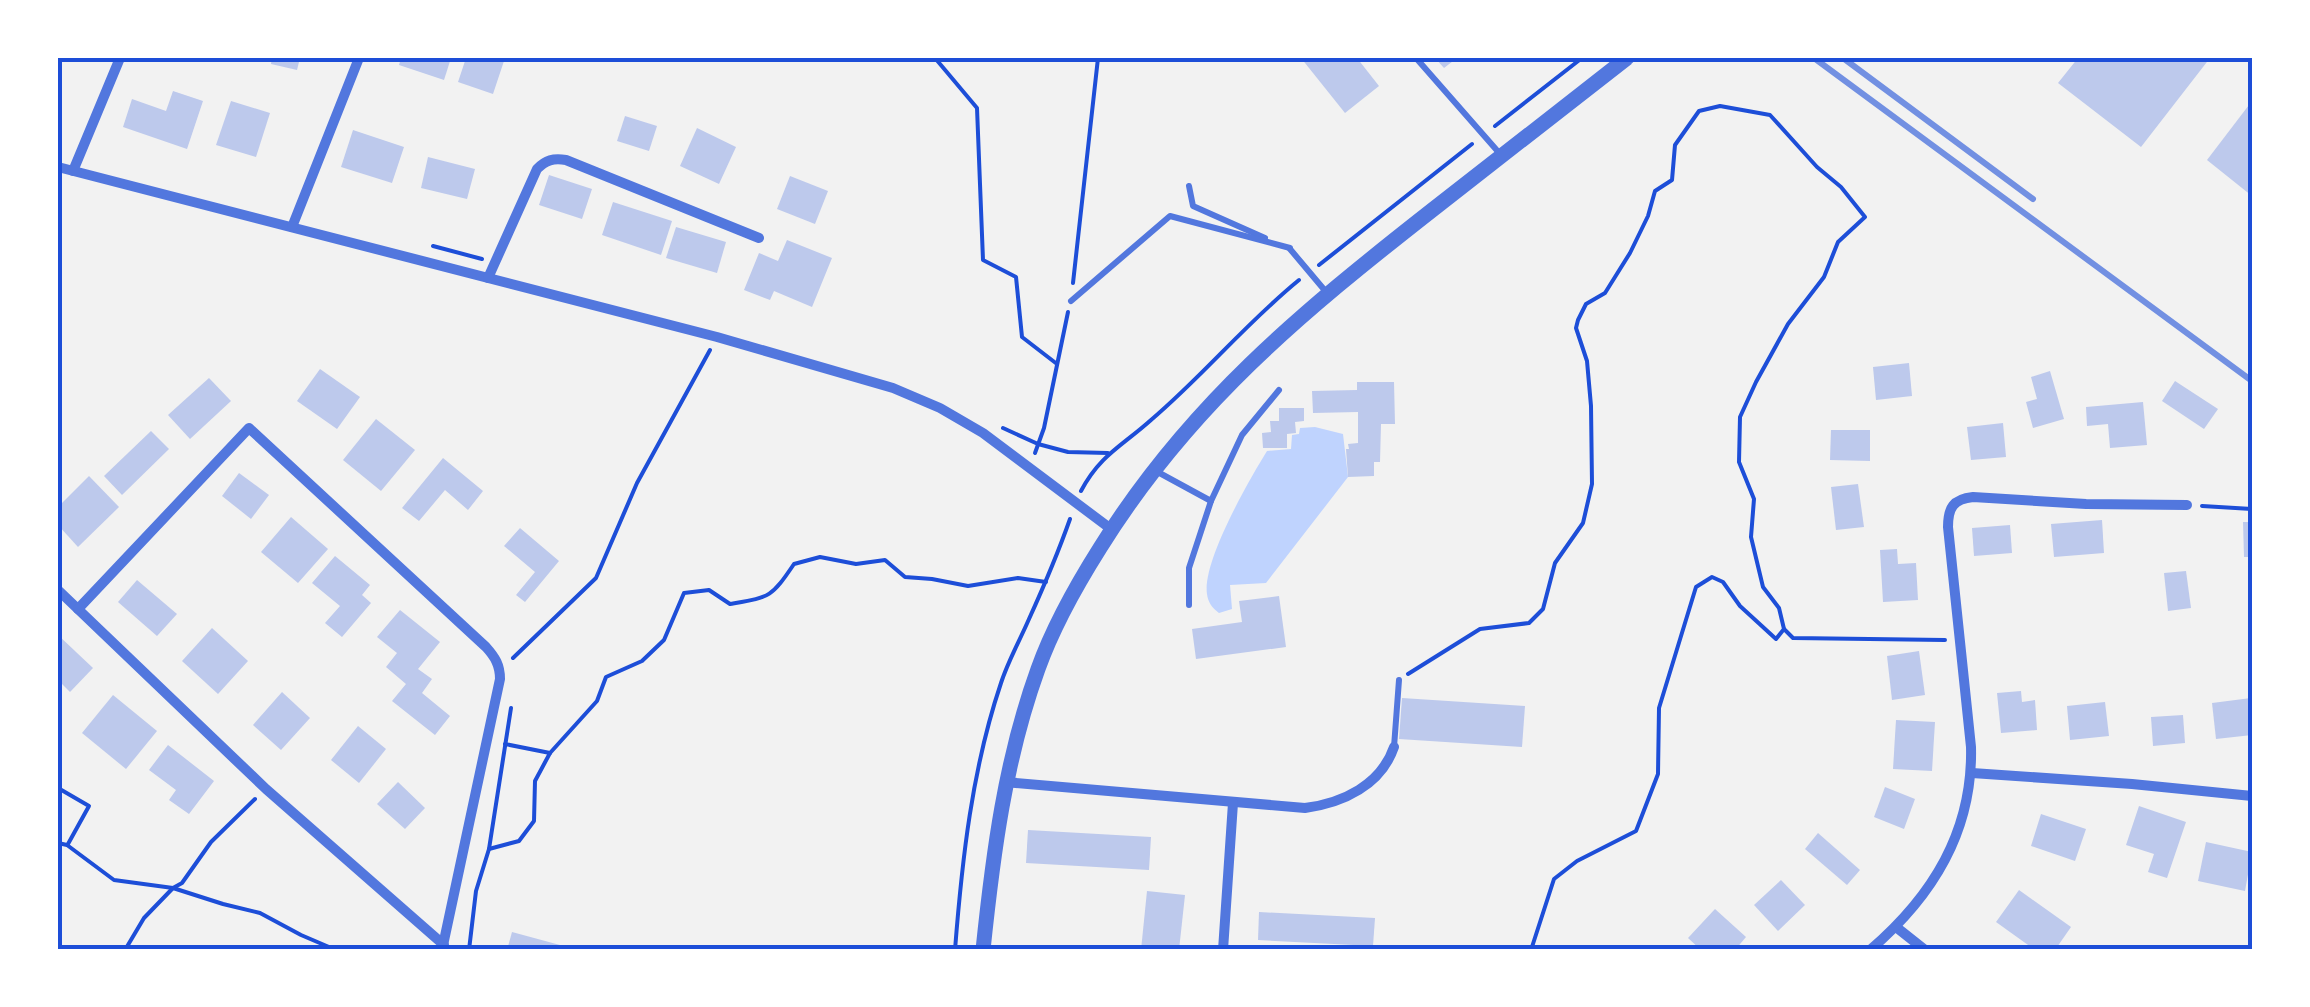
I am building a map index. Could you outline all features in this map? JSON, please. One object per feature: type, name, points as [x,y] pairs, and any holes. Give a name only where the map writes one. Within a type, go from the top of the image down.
[{"type":"street","points":[[73,170],[120,58]]},
{"type":"street","points":[[292,227],[359,58]]},
{"type":"street","points":[[983,950],[1005,782],[1039,665],[1062,614],[1111,529],[1153,470],[1220,392],[1327,293],[1628,58]]},
{"type":"street","points":[[488,278],[536,169],[554,158],[759,238]]},
{"type":"street","points":[[58,167],[718,337],[893,388],[984,433],[1111,529]]},
{"type":"street","points":[[58,590],[266,789],[443,947],[498,692],[500,670],[495,656],[486,647],[249,428],[78,609]]},
{"type":"street","points":[[1870,950],[1926,892],[1950,852],[1965,810],[1972,747],[1948,528],[1952,505],[1973,497],[2187,505]]},
{"type":"street","points":[[1005,782],[1305,808],[1326,805],[1368,783],[1389,763],[1394,747]]},
{"type":"street","points":[[1972,772],[2252,796]]},
{"type":"street","points":[[1223,950],[1233,803]]},
{"type":"street","points":[[1896,927],[1925,950]]},
{"type":"lane","points":[[1416,58],[1502,156]]},
{"type":"lane","points":[[1189,186],[1193,206],[1290,248],[1327,293]]},
{"type":"lane","points":[[1071,301],[1170,216],[1290,248]]},
{"type":"lane","points":[[1189,604],[1189,568],[1211,501],[1242,435],[1280,390]]},
{"type":"lane","points":[[1153,470],[1211,501]]},
{"type":"lane","points":[[1394,747],[1399,680]]},
{"type":"path","points":[[935,58],[977,108],[983,260],[1016,277],[1022,337],[1057,364]]},
{"type":"path","points":[[1030,467],[1044,428],[1071,301],[1098,58]]},
{"type":"path","points":[[1399,680],[1480,629],[1530,623],[1543,609],[1554,564],[1583,523],[1592,484],[1592,406],[1587,361],[1576,328],[1578,320],[1586,304],[1605,293],[1648,216],[1656,191],[1672,180],[1675,145],[1699,111],[1720,106],[1770,115],[1865,217],[1838,242],[1824,277],[1788,324],[1740,418],[1739,462],[1754,500],[1751,536],[1763,587],[1779,608],[1784,628],[1794,638],[1960,640]]},
{"type":"path","points":[[500,670],[596,578],[637,483],[718,337]]},
{"type":"path","points":[[2187,505],[2252,509]]},
{"type":"path","points":[[489,850],[519,841],[534,821],[535,781],[550,753],[596,701],[606,678],[642,661],[664,640],[684,593],[709,590],[730,604],[767,597],[794,564],[820,557],[856,564],[884,560],[905,577],[968,586],[1018,578],[1046,582]]},
{"type":"path","points":[[1531,950],[1554,879],[1578,861],[1636,831],[1658,774],[1659,708],[1696,587],[1712,577],[1723,582],[1740,606],[1776,639],[1784,628]]},
{"type":"path","points":[[469,950],[476,891],[489,850],[511,707]]},
{"type":"path","points":[[506,744],[550,753]]},
{"type":"path","points":[[58,788],[89,806],[67,845]]},
{"type":"path","points":[[125,950],[144,918],[182,882],[210,842],[266,789]]},
{"type":"path","points":[[58,843],[67,845],[114,880],[173,888],[260,913],[336,950]]},
{"type":"water","points":[[1315,427],[1343,434],[1348,477],[1266,583],[1230,585],[1232,609],[1219,613],[1208,600],[1207,580],[1219,542],[1239,501],[1267,451],[1291,449],[1292,435],[1299,434],[1300,428]]},
{"type":"building","points":[[272,58],[300,58],[297,70],[271,64]]},
{"type":"building","points":[[401,58],[451,58],[444,80],[399,65]]},
{"type":"building","points":[[466,58],[504,61],[493,94],[458,82]]},
{"type":"building","points":[[1301,58],[1357,58],[1379,86],[1345,113]]},
{"type":"building","points":[[1435,58],[1457,58],[1444,68]]},
{"type":"building","points":[[2078,58],[2210,58],[2141,147],[2058,83]]},
{"type":"building","points":[[173,91],[203,101],[187,149],[123,127],[132,99],[166,111]]},
{"type":"building","points":[[231,101],[270,113],[256,157],[216,145]]},
{"type":"building","points":[[2252,101],[2252,196],[2207,160]]},
{"type":"building","points":[[625,116],[657,126],[649,151],[617,141]]},
{"type":"building","points":[[697,128],[736,147],[719,184],[680,166]]},
{"type":"building","points":[[353,130],[404,147],[392,183],[341,167]]},
{"type":"building","points":[[428,157],[475,169],[467,199],[421,188]]},
{"type":"building","points":[[549,175],[592,189],[582,219],[539,205]]},
{"type":"building","points":[[790,176],[828,191],[815,224],[777,209]]},
{"type":"building","points":[[613,202],[672,221],[661,255],[602,235]]},
{"type":"building","points":[[676,227],[726,242],[717,273],[666,258]]},
{"type":"building","points":[[787,240],[832,258],[812,307],[774,291],[770,300],[744,290],[759,253],[778,261]]},
{"type":"building","points":[[1909,363],[1912,396],[1876,400],[1873,367]]},
{"type":"building","points":[[320,369],[360,397],[337,429],[297,401]]},
{"type":"building","points":[[2050,371],[2064,419],[2033,428],[2026,402],[2037,399],[2031,377]]},
{"type":"building","points":[[209,378],[231,401],[190,439],[168,415]]},
{"type":"building","points":[[2175,381],[2218,409],[2204,429],[2162,401]]},
{"type":"building","points":[[1357,382],[1394,382],[1395,424],[1381,424],[1380,462],[1374,462],[1374,476],[1348,477],[1346,449],[1348,444],[1358,443],[1358,412],[1313,413],[1312,391],[1357,390]]},
{"type":"building","points":[[2143,402],[2147,445],[2110,448],[2108,424],[2087,426],[2086,407]]},
{"type":"building","points":[[1279,408],[1304,408],[1304,421],[1295,422],[1296,433],[1287,434],[1287,448],[1263,448],[1262,433],[1271,432],[1270,421],[1279,421]]},
{"type":"building","points":[[376,419],[415,450],[381,491],[343,460]]},
{"type":"building","points":[[2003,423],[2006,457],[1971,460],[1967,427]]},
{"type":"building","points":[[1831,430],[1870,430],[1870,461],[1830,460]]},
{"type":"building","points":[[151,431],[169,449],[122,495],[104,476]]},
{"type":"building","points":[[443,458],[483,491],[468,510],[445,490],[419,521],[402,508]]},
{"type":"building","points":[[239,473],[269,495],[251,519],[222,496]]},
{"type":"building","points":[[89,476],[119,507],[78,547],[58,525],[58,507]]},
{"type":"building","points":[[1858,484],[1864,527],[1836,530],[1831,487]]},
{"type":"building","points":[[291,517],[328,549],[298,583],[261,552]]},
{"type":"building","points":[[2102,520],[2104,553],[2054,557],[2051,524]]},
{"type":"building","points":[[2243,522],[2252,522],[2252,557],[2244,557]]},
{"type":"building","points":[[2010,525],[2012,553],[1974,556],[1972,528]]},
{"type":"building","points":[[520,528],[559,561],[525,602],[516,595],[535,572],[504,546]]},
{"type":"building","points":[[1897,549],[1898,564],[1916,563],[1918,600],[1883,602],[1880,550]]},
{"type":"building","points":[[335,556],[370,585],[362,595],[371,603],[342,637],[325,623],[340,606],[312,583]]},
{"type":"building","points":[[2186,571],[2191,608],[2168,611],[2164,573]]},
{"type":"building","points":[[137,580],[177,614],[157,636],[118,602]]},
{"type":"building","points":[[1279,596],[1286,647],[1196,659],[1192,629],[1242,622],[1239,601]]},
{"type":"building","points":[[400,610],[440,642],[418,669],[432,679],[422,693],[450,716],[435,735],[392,701],[406,684],[386,667],[397,653],[377,637]]},
{"type":"building","points":[[212,628],[248,661],[218,694],[182,661]]},
{"type":"building","points":[[58,635],[93,668],[70,692],[58,680]]},
{"type":"building","points":[[1919,651],[1925,695],[1892,700],[1887,656]]},
{"type":"building","points":[[2021,691],[2022,702],[2035,700],[2037,730],[2001,733],[1997,693]]},
{"type":"building","points":[[282,692],[310,718],[281,750],[253,725]]},
{"type":"building","points":[[113,695],[157,731],[126,769],[82,733]]},
{"type":"building","points":[[1402,698],[1525,706],[1522,747],[1399,739]]},
{"type":"building","points":[[2251,698],[2252,735],[2216,739],[2212,703]]},
{"type":"building","points":[[2105,702],[2109,736],[2070,740],[2067,706]]},
{"type":"building","points":[[2183,715],[2185,743],[2153,746],[2151,717]]},
{"type":"building","points":[[1896,720],[1935,722],[1932,771],[1893,769]]},
{"type":"building","points":[[358,726],[386,749],[359,783],[331,760]]},
{"type":"building","points":[[168,745],[214,781],[189,814],[169,800],[176,790],[149,770]]},
{"type":"building","points":[[398,782],[425,808],[405,829],[377,804]]},
{"type":"building","points":[[1885,787],[1915,799],[1904,829],[1874,817]]},
{"type":"building","points":[[2139,806],[2186,822],[2167,878],[2148,872],[2154,854],[2126,845]]},
{"type":"building","points":[[2041,814],[2086,829],[2075,861],[2031,846]]},
{"type":"building","points":[[1028,830],[1151,837],[1149,870],[1026,863]]},
{"type":"building","points":[[1818,833],[1860,870],[1847,885],[1805,849]]},
{"type":"building","points":[[2206,842],[2252,852],[2245,891],[2198,881]]},
{"type":"building","points":[[1781,880],[1805,905],[1778,931],[1754,905]]},
{"type":"building","points":[[2019,890],[2071,927],[2055,950],[2035,950],[1996,922]]},
{"type":"building","points":[[1147,891],[1185,895],[1179,950],[1141,950]]},
{"type":"building","points":[[1715,909],[1746,937],[1735,950],[1701,950],[1688,938]]},
{"type":"building","points":[[1259,912],[1375,918],[1373,946],[1258,940]]},
{"type":"building","points":[[512,932],[571,948],[571,950],[507,950]]},
{"type":"railway","points":[[1814,58],[2252,381]]},
{"type":"railway","points":[[1843,58],[2033,199]]}]
